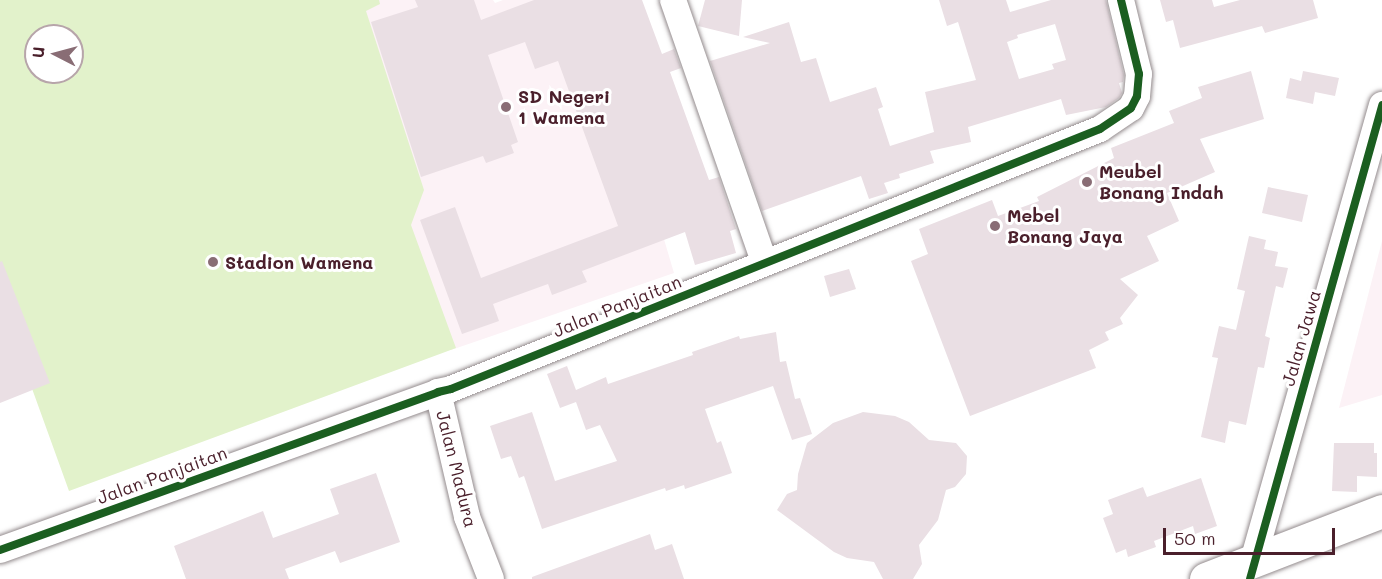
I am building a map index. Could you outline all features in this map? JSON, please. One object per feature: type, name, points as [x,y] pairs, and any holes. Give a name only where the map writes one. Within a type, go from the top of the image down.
[{"type":"main road","points":[[1206,579],[1251,570],[1382,512]]},
{"type":"street","points":[[673,0],[764,262]]},
{"type":"street","name":"Jalan Panjaitan","points":[[0,550],[438,392],[452,389],[1100,129],[1131,108],[1137,96],[1139,74],[1121,0]]},
{"type":"street","name":"Jalan Jawa","points":[[1251,570],[1382,105]]},
{"type":"street","name":"Jalan Madura","points":[[438,392],[467,517],[491,579]]},
{"type":"shaded area","name":"SD Negeri 1 Wamena","points":[[357,0],[493,0],[495,3],[503,0],[548,0],[653,202],[674,273],[451,350],[405,219]]},
{"type":"shaded area","points":[[1382,241],[1382,395],[1339,408]]},
{"type":"green space","name":"Stadion Wamena","points":[[0,0],[379,0],[380,4],[366,11],[424,190],[411,225],[456,348],[69,491],[0,300]]},
{"type":"building","points":[[415,0],[474,0],[481,20],[534,0],[642,0],[662,54],[674,49],[681,68],[670,72],[709,180],[719,177],[736,229],[730,231],[736,253],[695,265],[685,232],[582,271],[587,282],[552,295],[548,284],[493,304],[499,321],[462,334],[420,220],[455,207],[481,278],[618,226],[558,61],[535,69],[525,42],[488,55],[518,142],[511,145],[514,153],[486,163],[483,156],[421,177],[371,22],[418,7]]},
{"type":"building","points":[[705,0],[742,0],[739,36],[698,26]]},
{"type":"building","points":[[939,0],[1006,0],[1010,12],[1051,0],[1106,0],[1124,75],[1123,82],[1119,83],[1122,93],[1106,107],[1066,115],[1061,99],[968,127],[971,142],[930,151],[934,163],[899,174],[900,178],[884,183],[888,193],[869,199],[861,176],[762,211],[710,61],[770,43],[743,37],[789,22],[801,62],[816,58],[830,102],[876,87],[883,107],[878,109],[890,146],[934,132],[925,92],[976,80],[958,22],[947,26]],"holes":[[[1055,24],[1066,60],[1052,64],[1054,69],[1019,79],[1007,42],[1018,38],[1017,35]]]},
{"type":"building","points":[[1160,0],[1212,0],[1214,7],[1240,0],[1313,0],[1318,18],[1265,33],[1262,26],[1180,48],[1173,20],[1166,22]]},
{"type":"building","points":[[1251,71],[1264,119],[1200,139],[1215,172],[1167,193],[1179,221],[1147,236],[1159,261],[1120,279],[1138,295],[1120,318],[1123,324],[1105,332],[1109,340],[1089,350],[1096,368],[970,416],[911,261],[928,254],[919,229],[992,200],[998,216],[1039,201],[1037,197],[1114,158],[1111,148],[1174,123],[1169,111],[1202,98],[1198,87]]},
{"type":"building","points":[[1303,71],[1339,78],[1335,96],[1315,92],[1313,104],[1286,98],[1290,78],[1301,81]]},
{"type":"building","points":[[1268,187],[1308,195],[1302,222],[1262,213]]},
{"type":"building","points":[[1249,236],[1266,240],[1264,249],[1278,252],[1275,266],[1288,268],[1283,288],[1276,286],[1265,336],[1270,338],[1264,368],[1258,367],[1246,425],[1229,421],[1225,443],[1201,437],[1218,358],[1212,357],[1219,326],[1236,330],[1245,291],[1237,289]]},
{"type":"building","points":[[2,261],[50,383],[0,403],[0,262]]},
{"type":"building","points":[[849,269],[856,289],[830,297],[824,276]]},
{"type":"building","points":[[776,332],[780,362],[786,361],[795,399],[800,398],[812,434],[792,440],[773,386],[705,409],[717,443],[721,441],[732,473],[685,489],[684,485],[666,491],[665,488],[542,529],[524,476],[519,478],[511,456],[501,459],[490,426],[532,412],[555,481],[617,461],[600,425],[586,430],[576,402],[560,408],[547,374],[567,366],[576,390],[606,377],[608,384],[693,355],[692,352],[739,336],[740,339]]},
{"type":"building","points":[[863,412],[895,416],[909,422],[929,440],[956,443],[967,456],[966,474],[955,487],[946,490],[938,520],[919,545],[922,564],[913,579],[883,579],[874,562],[847,558],[834,552],[777,510],[787,494],[797,490],[798,474],[807,443],[833,423]]},
{"type":"building","points":[[1334,443],[1374,443],[1374,453],[1377,453],[1377,477],[1357,476],[1357,492],[1332,491]]},
{"type":"building","points":[[376,473],[400,542],[340,563],[335,551],[285,569],[289,579],[186,579],[174,546],[263,511],[273,538],[339,514],[330,489]]},
{"type":"building","points":[[1201,478],[1217,526],[1195,534],[1193,526],[1154,541],[1156,547],[1128,557],[1126,549],[1116,553],[1103,518],[1113,514],[1108,500],[1143,487],[1147,497]]},
{"type":"building","points":[[650,534],[655,550],[672,544],[684,579],[532,579],[532,577]]},
{"type":"cycle path","points":[[0,550],[451,389],[1100,129],[1131,108],[1137,96],[1139,74],[1121,0]]},
{"type":"cycle path","points":[[1250,579],[1382,105]]},
{"type":"place","name":"SD Negeri 1 Wamena","points":[[506,107]]},
{"type":"place","name":"Meubel Bonang Indah","points":[[1087,182]]},
{"type":"place","name":"Mebel Bonang Jaya","points":[[995,226]]},
{"type":"place","name":"Stadion Wamena","points":[[213,262]]}]
